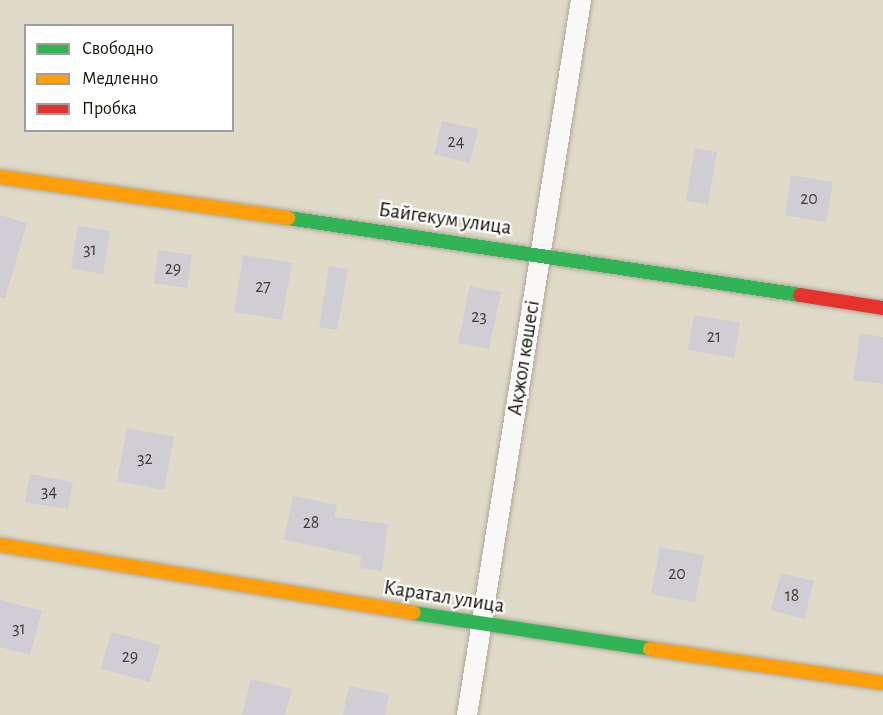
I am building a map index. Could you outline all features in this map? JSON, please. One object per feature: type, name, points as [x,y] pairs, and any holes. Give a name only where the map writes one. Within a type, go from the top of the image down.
[{"type":"street","name":"Ақжол көшесі","points":[[467,715],[581,0]]},
{"type":"street","name":"Байгекум улица","points":[[0,177],[540,253],[883,308]]},
{"type":"street","name":"Каратал улица","points":[[0,545],[482,625],[883,683]]},
{"type":"building","points":[[442,121],[478,129],[470,163],[434,154]]},
{"type":"building","points":[[695,148],[717,152],[708,205],[686,201]]},
{"type":"building","points":[[791,175],[833,182],[826,222],[785,215]]},
{"type":"building","points":[[0,215],[27,223],[5,298],[0,297]]},
{"type":"building","points":[[78,226],[110,231],[103,274],[71,268]]},
{"type":"building","points":[[158,250],[192,255],[187,288],[154,283]]},
{"type":"building","points":[[243,255],[292,263],[282,320],[234,312]]},
{"type":"building","points":[[329,266],[348,269],[337,330],[319,327]]},
{"type":"building","points":[[470,286],[501,292],[489,349],[458,343]]},
{"type":"building","points":[[694,315],[740,323],[734,358],[688,350]]},
{"type":"building","points":[[860,333],[883,337],[883,384],[853,380]]},
{"type":"building","points":[[127,428],[174,437],[164,490],[117,481]]},
{"type":"building","points":[[30,474],[73,482],[68,509],[25,502]]},
{"type":"building","points":[[293,496],[337,505],[334,517],[388,524],[382,571],[360,568],[361,556],[284,540]]},
{"type":"building","points":[[660,547],[704,555],[695,602],[651,594]]},
{"type":"building","points":[[781,573],[814,581],[804,619],[771,610]]},
{"type":"building","points":[[0,600],[42,611],[30,655],[0,647]]},
{"type":"building","points":[[111,632],[160,645],[150,682],[101,669]]},
{"type":"building","points":[[251,679],[292,689],[285,715],[242,715]]},
{"type":"building","points":[[349,686],[389,694],[385,715],[343,715]]},
{"type":"traffic: fast","points":[[288,218],[800,295]]},
{"type":"traffic: fast","points":[[413,613],[650,649]]},
{"type":"traffic: slow","points":[[0,177],[288,218]]},
{"type":"traffic: slow","points":[[0,545],[413,613]]},
{"type":"traffic: slow","points":[[650,649],[883,683]]},
{"type":"traffic: jam","points":[[800,295],[883,308]]}]
